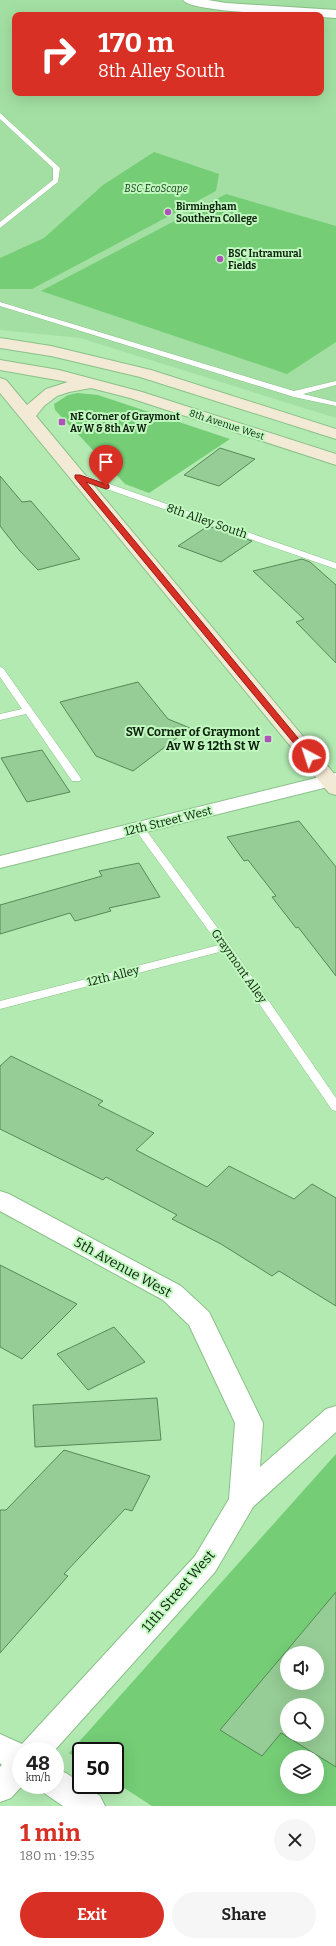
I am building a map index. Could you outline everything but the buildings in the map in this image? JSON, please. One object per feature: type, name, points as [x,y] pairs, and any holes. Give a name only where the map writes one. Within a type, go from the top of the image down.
[{"type":"main road","name":"8th Avenue West","points":[[0,343],[52,351],[145,373],[336,434]]},
{"type":"main road","name":"8th Avenue West","points":[[0,365],[59,375],[136,395],[336,460]]},
{"type":"main road","points":[[0,383],[334,783]]},
{"type":"main road","points":[[28,416],[34,404],[48,394],[74,385],[97,385]]},
{"type":"street","points":[[189,0],[226,7],[305,12]]},
{"type":"street","points":[[324,13],[336,14]]},
{"type":"street","name":"12th Street West","points":[[0,862],[334,783]]},
{"type":"street","name":"5th Avenue West","points":[[0,1200],[172,1293],[200,1319],[249,1423],[243,1499]]},
{"type":"street","name":"11th Street West","points":[[42,1742],[205,1564],[243,1499],[336,1416]]},
{"type":"street","points":[[0,1747],[12,1754]]},
{"type":"street","points":[[0,1788],[12,1775]]},
{"type":"street","points":[[64,1789],[89,1806]]},
{"type":"lane","points":[[0,115],[57,168],[56,181],[0,226]]},
{"type":"lane","points":[[0,304],[294,394],[336,404]]},
{"type":"lane","points":[[294,394],[336,383]]},
{"type":"lane","name":"8th Alley South","points":[[78,476],[336,566]]},
{"type":"lane","points":[[0,670],[27,711],[76,779]]},
{"type":"lane","points":[[0,717],[27,711]]},
{"type":"lane","name":"Graymont Alley","points":[[139,828],[226,947],[336,1107]]},
{"type":"lane","name":"12th Alley","points":[[0,1005],[226,947]]},
{"type":"shaded area","name":"Birmingham Southern College","points":[[0,0],[336,0],[336,418],[80,338],[0,330]]},
{"type":"green space","name":"BSC EcoScape","points":[[154,152],[219,174],[216,191],[32,289],[0,289],[0,258],[44,238],[103,185]]},
{"type":"green space","name":"BSC Intramural Fields","points":[[226,194],[336,226],[336,342],[287,374],[41,291]]},
{"type":"green space","points":[[78,393],[98,395],[230,439],[149,493],[125,484],[55,410],[54,404],[68,395]]},
{"type":"green space","points":[[336,1454],[336,1806],[152,1806],[124,1788],[124,1742],[79,1742]]},
{"type":"place","name":"Birmingham Southern College","points":[[168,212]]},
{"type":"place","name":"BSC Intramural Fields","points":[[220,259]]},
{"type":"place","name":"NE Corner of Graymont Av W & 8th Av W","points":[[62,422]]},
{"type":"place","name":"SW Corner of Graymont Av W & 12th St W","points":[[268,739]]},
{"type":"route","points":[[106,486],[78,476],[309,756]]}]
